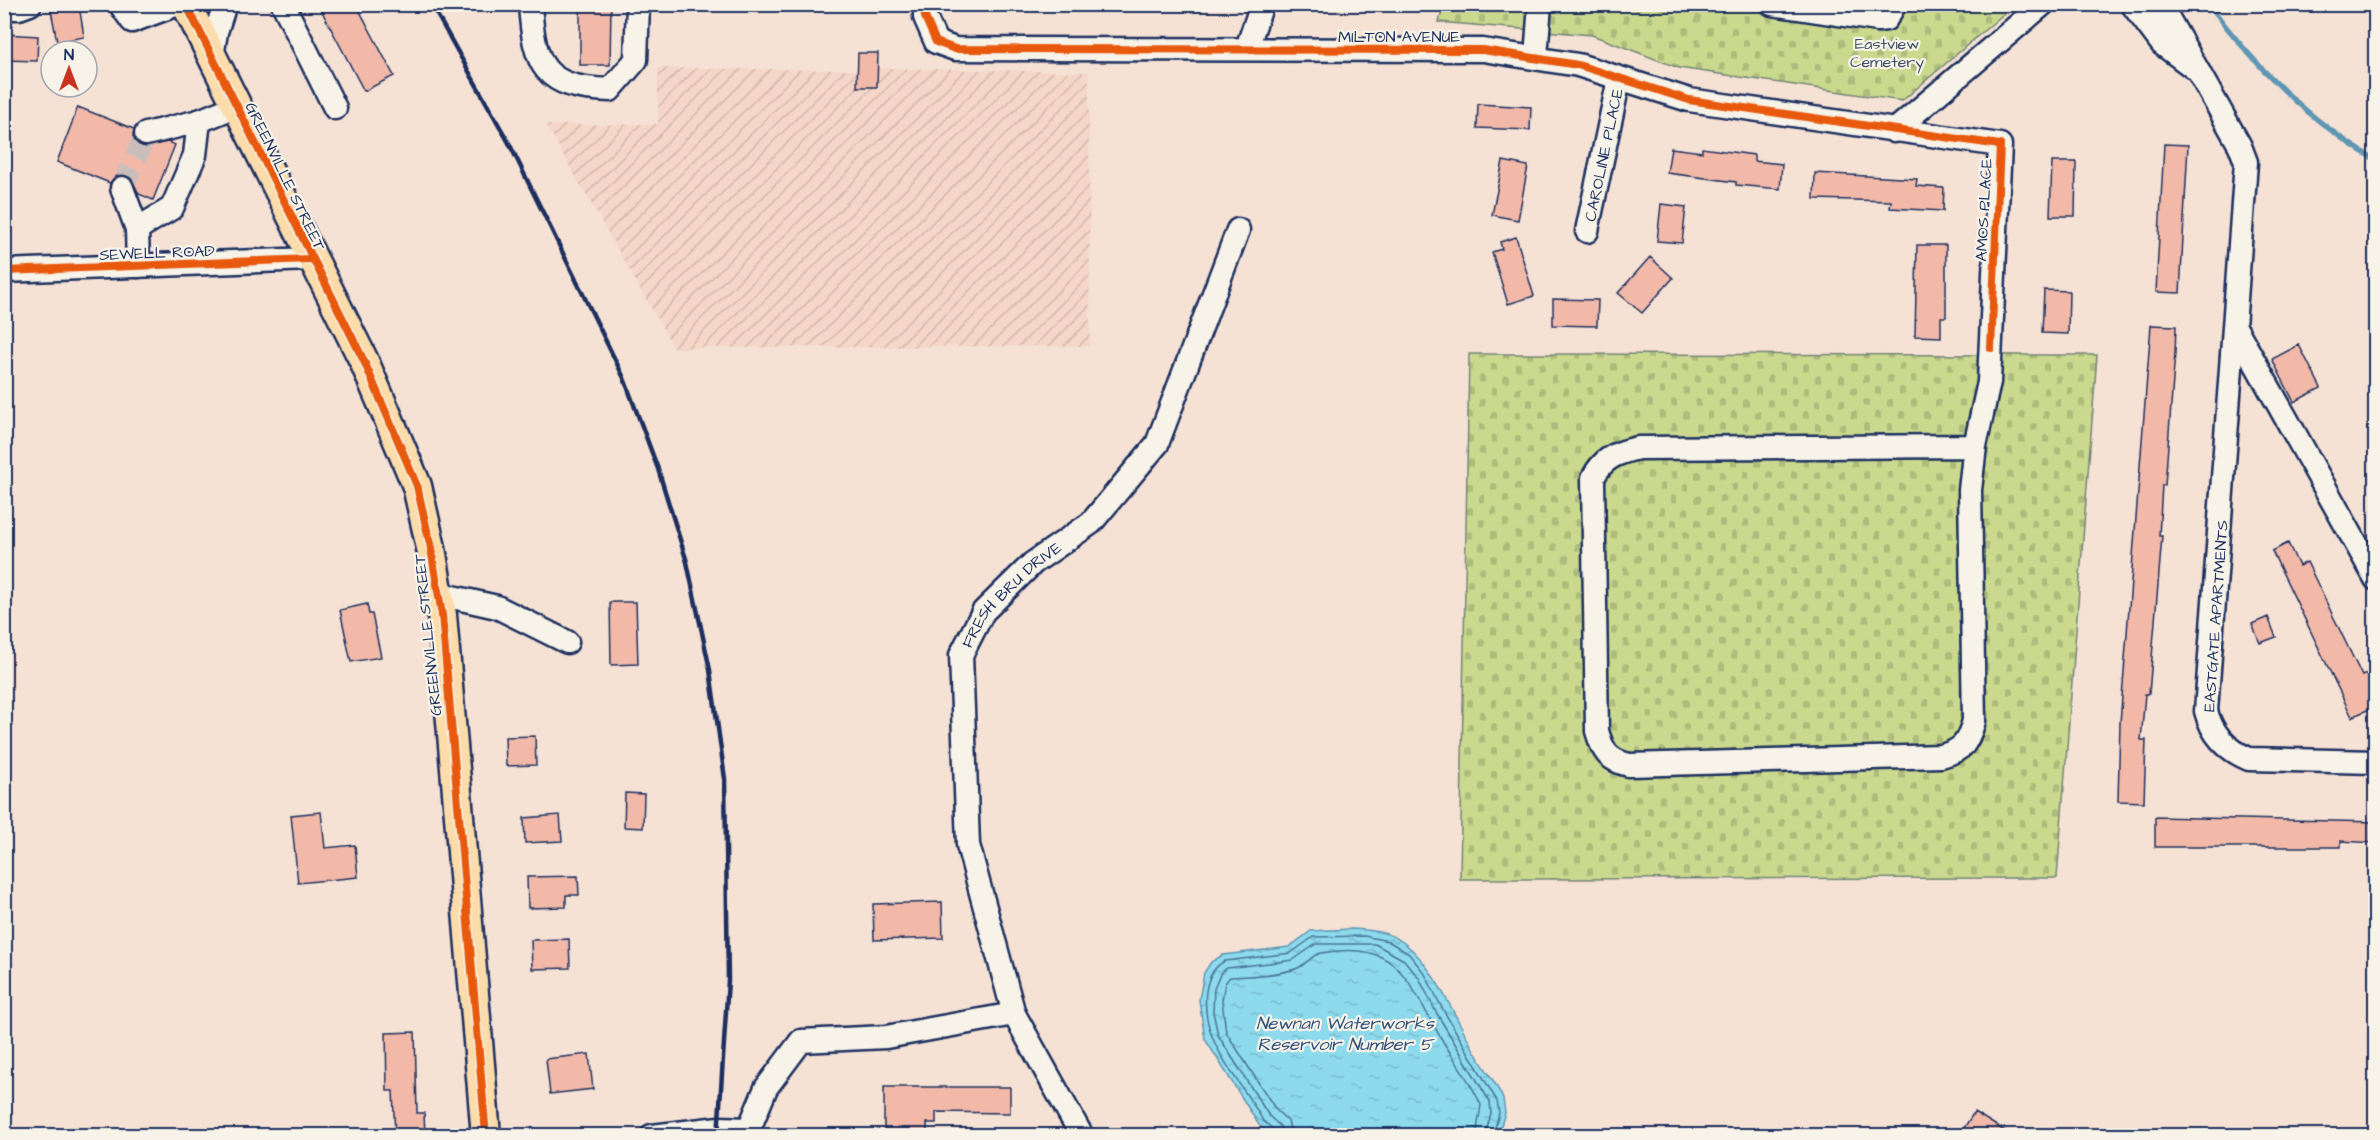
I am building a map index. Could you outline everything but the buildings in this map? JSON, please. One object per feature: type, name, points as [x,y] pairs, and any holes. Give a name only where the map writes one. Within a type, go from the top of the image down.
[{"type":"main road","name":"GREENVILLE STREET","points":[[188,6],[311,259],[364,361],[417,486],[432,548],[438,594],[486,1136]]},
{"type":"street","points":[[4,8],[19,8],[30,4]]},
{"type":"street","points":[[120,4],[132,21],[188,6]]},
{"type":"street","points":[[212,57],[216,32],[225,4]]},
{"type":"street","points":[[283,4],[335,108]]},
{"type":"street","points":[[530,4],[532,36],[537,56],[549,75],[579,89],[610,90],[636,60],[638,4]]},
{"type":"street","name":"MILTON AVENUE","points":[[925,4],[925,17],[936,42],[955,49],[1483,50],[1578,65],[1689,100],[1894,131]]},
{"type":"street","points":[[1247,48],[1262,4]]},
{"type":"street","points":[[1536,57],[1540,4]]},
{"type":"street","points":[[1772,4],[1878,20],[1886,18],[1895,4]]},
{"type":"street","points":[[1894,131],[2043,4]]},
{"type":"street","points":[[2132,4],[2162,44],[2198,71]]},
{"type":"street","name":"EASTGATE APARTMENTS","points":[[2160,4],[2240,146],[2246,162],[2206,711],[2210,723],[2226,745],[2236,754],[2249,759],[2376,762]]},
{"type":"street","name":"CAROLINE PLACE","points":[[1587,231],[1619,79]]},
{"type":"street","points":[[146,134],[199,121],[236,106]]},
{"type":"street","points":[[137,229],[172,208],[195,155],[199,121]]},
{"type":"street","name":"AMOS PLACE","points":[[1894,131],[2000,146],[1991,348],[1986,406],[1975,446]]},
{"type":"street","points":[[122,188],[137,229],[138,266]]},
{"type":"street","name":"FRESH BRU DRIVE","points":[[1082,1136],[1014,1014],[968,845],[961,655],[983,612],[1033,563],[1091,523],[1157,444],[1238,230]]},
{"type":"street","name":"SEWELL ROAD","points":[[4,271],[311,259]]},
{"type":"street","points":[[2235,327],[2376,579]]},
{"type":"street","points":[[1975,446],[1970,489],[1974,721],[1968,740],[1956,752],[1941,756],[1629,765],[1614,762],[1601,746],[1597,731],[1593,478],[1599,467],[1615,453],[1638,448],[1975,446]]},
{"type":"street","points":[[438,594],[497,607],[567,642]]},
{"type":"street","points":[[652,1136],[719,1128],[749,1132],[766,1088],[801,1041],[886,1037],[1014,1014]]},
{"type":"shaded area","points":[[858,53],[878,53],[878,68],[1089,72],[1090,346],[674,348],[546,125],[658,124],[658,68],[857,70]]},
{"type":"green space","name":"Eastview Cemetery","points":[[1444,4],[2014,5],[1902,101],[1679,68],[1592,35],[1439,22]]},
{"type":"green space","points":[[1469,354],[2097,355],[2057,878],[1460,879]]},
{"type":"water","name":"Newnan Waterworks Reservoir Number 5","points":[[1351,929],[1392,936],[1415,952],[1425,964],[1503,1099],[1505,1113],[1498,1135],[1274,1136],[1259,1125],[1205,1039],[1199,1000],[1204,973],[1211,962],[1223,955],[1289,947],[1311,931]]},
{"type":"waterway","points":[[2209,4],[2244,49],[2284,91],[2328,128],[2376,160]]},
{"type":"tunnel","points":[[122,188],[146,134]]},
{"type":"railway","points":[[431,4],[509,143],[624,378],[658,469],[687,562],[710,670],[725,779],[728,980],[718,1136]]},
{"type":"cycle path","points":[[186,4],[364,361],[417,486],[431,548],[442,615],[486,1136]]},
{"type":"cycle path","points":[[925,4],[925,17],[936,42],[955,49],[1483,50],[1578,65],[1689,100],[2000,145],[1991,348]]},
{"type":"cycle path","points":[[4,271],[311,259]]}]
